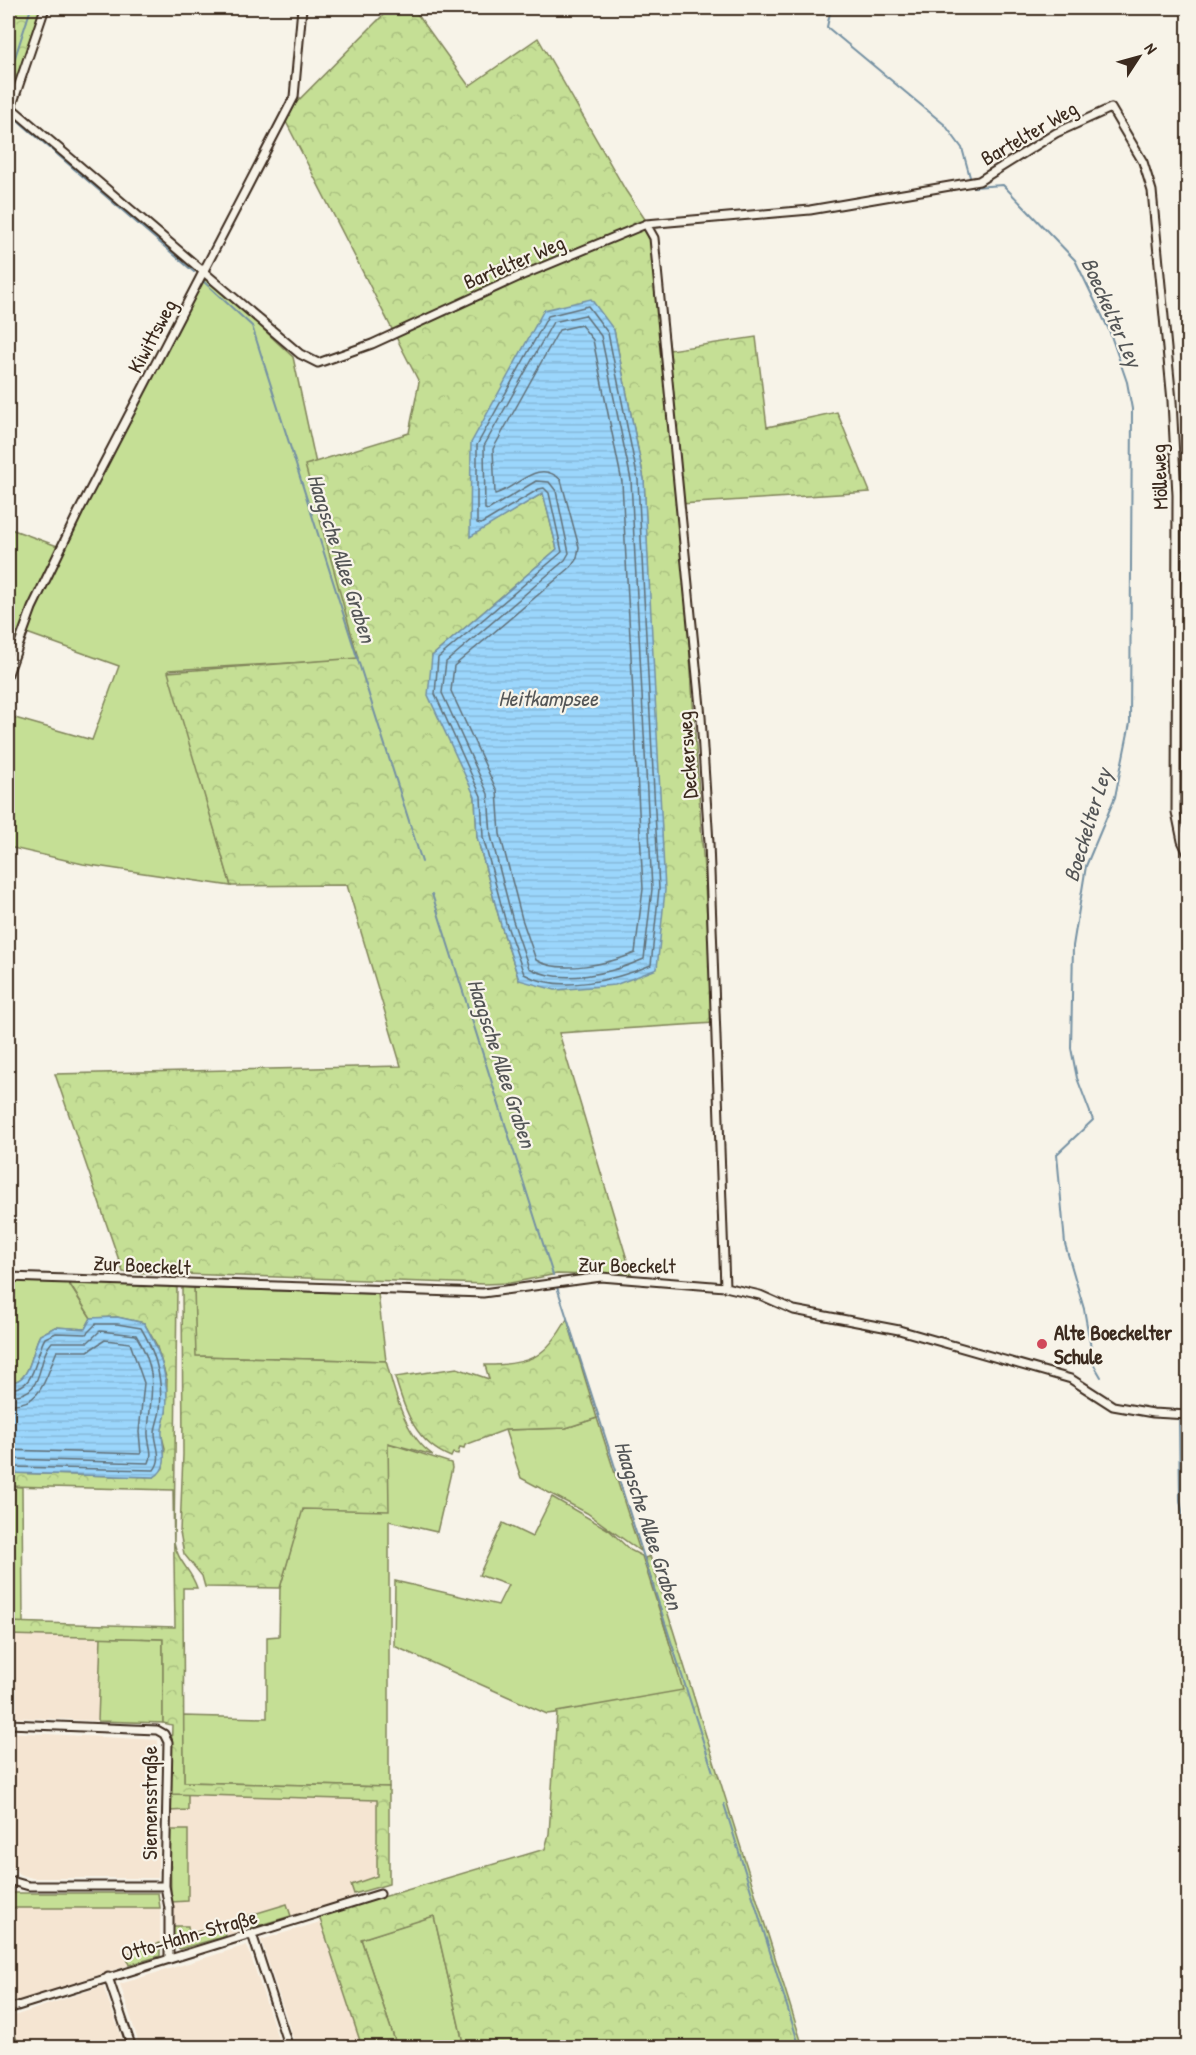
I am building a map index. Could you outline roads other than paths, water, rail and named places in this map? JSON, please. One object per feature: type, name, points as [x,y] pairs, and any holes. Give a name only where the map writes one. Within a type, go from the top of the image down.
[{"type":"street","points":[[9,107],[45,8]]},
{"type":"street","name":"Kiwittsweg","points":[[8,674],[32,608],[64,543],[294,97],[302,8]]},
{"type":"street","name":"Bartelter Weg","points":[[9,107],[300,354],[318,363],[372,344],[518,278],[646,224],[810,210],[979,182],[1056,133],[1111,108]]},
{"type":"street","name":"Mölleweg","points":[[1111,108],[1143,162],[1152,191],[1172,391],[1177,495],[1176,812],[1182,841],[1188,854]]},
{"type":"street","name":"Deckersweg","points":[[646,224],[654,238],[701,717],[709,843],[725,1287]]},
{"type":"street","name":"Zur Boeckelt","points":[[8,1277],[483,1293],[601,1277],[725,1287],[760,1295],[794,1310],[899,1330],[1071,1379],[1113,1407],[1188,1415]]},
{"type":"street","name":"Siemensstraße","points":[[8,1724],[157,1730],[164,1734],[168,1742],[169,1782],[166,1801],[165,1886],[169,1908],[169,1958]]},
{"type":"street","name":"Siemensstraße","points":[[8,1880],[29,1886],[165,1886]]},
{"type":"street","name":"Otto-Hahn-Straße","points":[[8,2008],[380,1894]]},
{"type":"street","points":[[252,1934],[289,2048]]},
{"type":"street","points":[[108,1977],[132,2048]]},
{"type":"water","name":"Heitkampsee","points":[[591,299],[614,330],[644,479],[665,890],[657,969],[615,985],[555,990],[519,980],[477,837],[475,797],[428,695],[432,656],[557,549],[543,493],[470,537],[471,443],[544,310]]},
{"type":"water","points":[[117,1317],[144,1323],[155,1344],[162,1366],[167,1400],[162,1432],[164,1463],[162,1469],[154,1477],[8,1473],[8,1382],[22,1378],[30,1365],[40,1335],[55,1327],[85,1329],[91,1318]]},
{"type":"waterway","points":[[8,79],[31,8]]},
{"type":"waterway","name":"Boeckelter Ley","points":[[831,8],[827,27],[945,125],[962,148],[970,177]]},
{"type":"waterway","name":"Haagsche Allee Graben","points":[[8,112],[194,272]]},
{"type":"waterway","name":"Boeckelter Ley","points":[[973,187],[1003,185],[1075,260],[1109,330],[1127,382],[1132,409],[1130,723],[1115,797],[1086,866],[1073,946],[1071,1048],[1077,1078],[1093,1120],[1057,1154],[1065,1244],[1084,1309],[1094,1365],[1101,1377]]},
{"type":"waterway","name":"Haagsche Allee Graben","points":[[203,281],[252,326],[422,862]]},
{"type":"waterway","name":"Haagsche Allee Graben","points":[[432,894],[553,1275]]},
{"type":"waterway","name":"Haagsche Allee Graben","points":[[557,1287],[713,1772]]},
{"type":"waterway","name":"Boeckelter Ley","points":[[1179,1421],[1180,1500],[1188,1544]]},
{"type":"waterway","name":"Haagsche Allee Graben","points":[[724,1804],[800,2048]]},
{"type":"place","name":"Alte Boeckelter Schule","points":[[1042,1344]]}]
